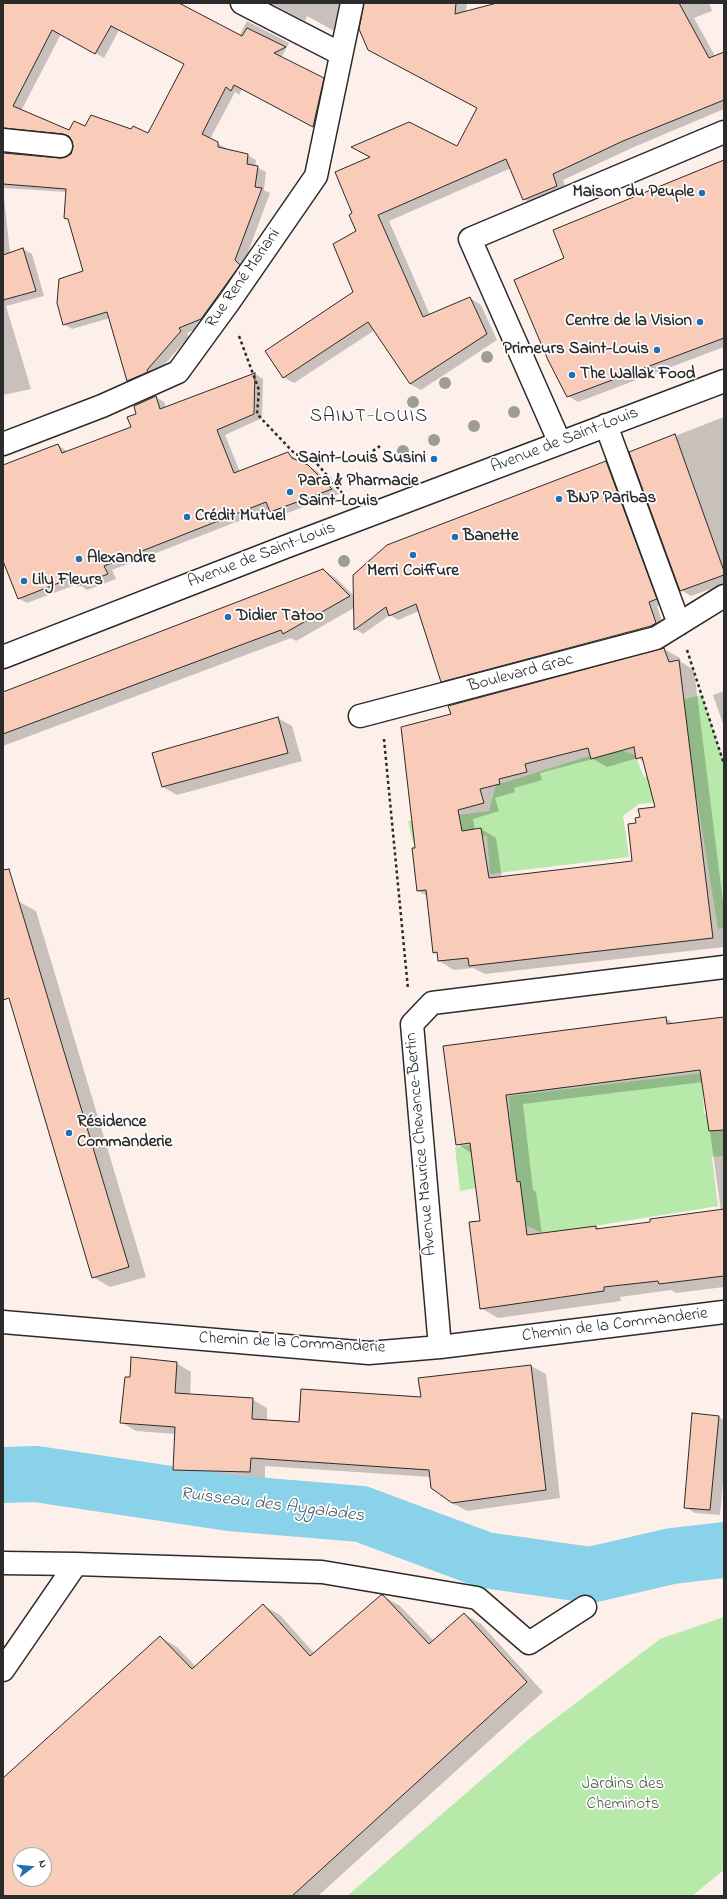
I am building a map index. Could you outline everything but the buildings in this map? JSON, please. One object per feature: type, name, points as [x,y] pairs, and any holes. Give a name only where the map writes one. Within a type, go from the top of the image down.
[{"type":"street","points":[[242,3],[341,54]]},
{"type":"street","name":"Rue René Mariani","points":[[3,444],[102,406],[178,372],[229,302],[316,176],[352,3]]},
{"type":"street","points":[[560,443],[470,239],[724,132]]},
{"type":"street","points":[[3,140],[61,146]]},
{"type":"street","name":"Avenue de Saint-Louis","points":[[3,657],[724,381]]},
{"type":"street","points":[[606,425],[679,624]]},
{"type":"street","name":"Boulevard Grac","points":[[360,716],[656,638],[724,596]]},
{"type":"street","name":"Avenue Maurice Chevance-Bertin","points":[[440,1347],[412,1024],[432,1003],[724,967]]},
{"type":"street","name":"Chemin de la Commanderie","points":[[3,1322],[368,1352],[440,1347],[724,1312]]},
{"type":"street","points":[[3,1563],[322,1572],[477,1598],[529,1643],[585,1607]]},
{"type":"street","points":[[3,1670],[76,1564]]},
{"type":"path","points":[[229,302],[236,329],[258,390],[257,414],[295,454],[312,458],[338,487]]},
{"type":"path","points":[[363,458],[380,446]]},
{"type":"path","points":[[679,624],[724,764]]},
{"type":"path","points":[[381,710],[412,1024]]},
{"type":"green space","points":[[702,695],[724,764],[724,927],[718,929],[697,799],[639,804],[623,816],[629,857],[490,874],[487,836],[413,842],[408,821],[489,811],[496,785],[615,748],[635,755],[644,777],[691,763],[681,700]]},
{"type":"green space","points":[[702,1073],[704,1114],[724,1111],[724,1156],[712,1157],[718,1206],[544,1234],[525,1225],[520,1180],[460,1191],[455,1147],[511,1141],[509,1096]]},
{"type":"green space","name":"Jardins des Cheminots","points":[[724,1617],[724,1870],[692,1896],[347,1896],[530,1738],[660,1639]]},
{"type":"waterway","name":"Ruisseau des Aygalades","points":[[3,1475],[36,1474],[230,1503],[361,1514],[485,1560],[590,1575],[672,1556],[724,1550]]},
{"type":"place","name":"Maison du Peuple","points":[[702,193]]},
{"type":"place","name":"Centre de la Vision","points":[[700,322]]},
{"type":"place","name":"Primeurs Saint-Louis","points":[[657,350]]},
{"type":"place","name":"The Wallak Food","points":[[572,375]]},
{"type":"place","name":"Saint-Louis Susini","points":[[434,459]]},
{"type":"place","name":"Para & Pharmacie Saint-Louis","points":[[290,492]]},
{"type":"place","name":"BNP Paribas","points":[[559,499]]},
{"type":"place","name":"Crédit Mutuel","points":[[187,517]]},
{"type":"place","name":"Banette","points":[[455,537]]},
{"type":"place","name":"Merri Coiffure","points":[[413,555]]},
{"type":"place","name":"Alexandre","points":[[79,559]]},
{"type":"place","name":"Lily Fleurs","points":[[24,581]]},
{"type":"place","name":"Didier Tatoo","points":[[228,617]]},
{"type":"place","name":"Résidence Commanderie","points":[[69,1133]]},
{"type":"district","name":"SAINT-LOUIS","points":[[369,418]]}]
